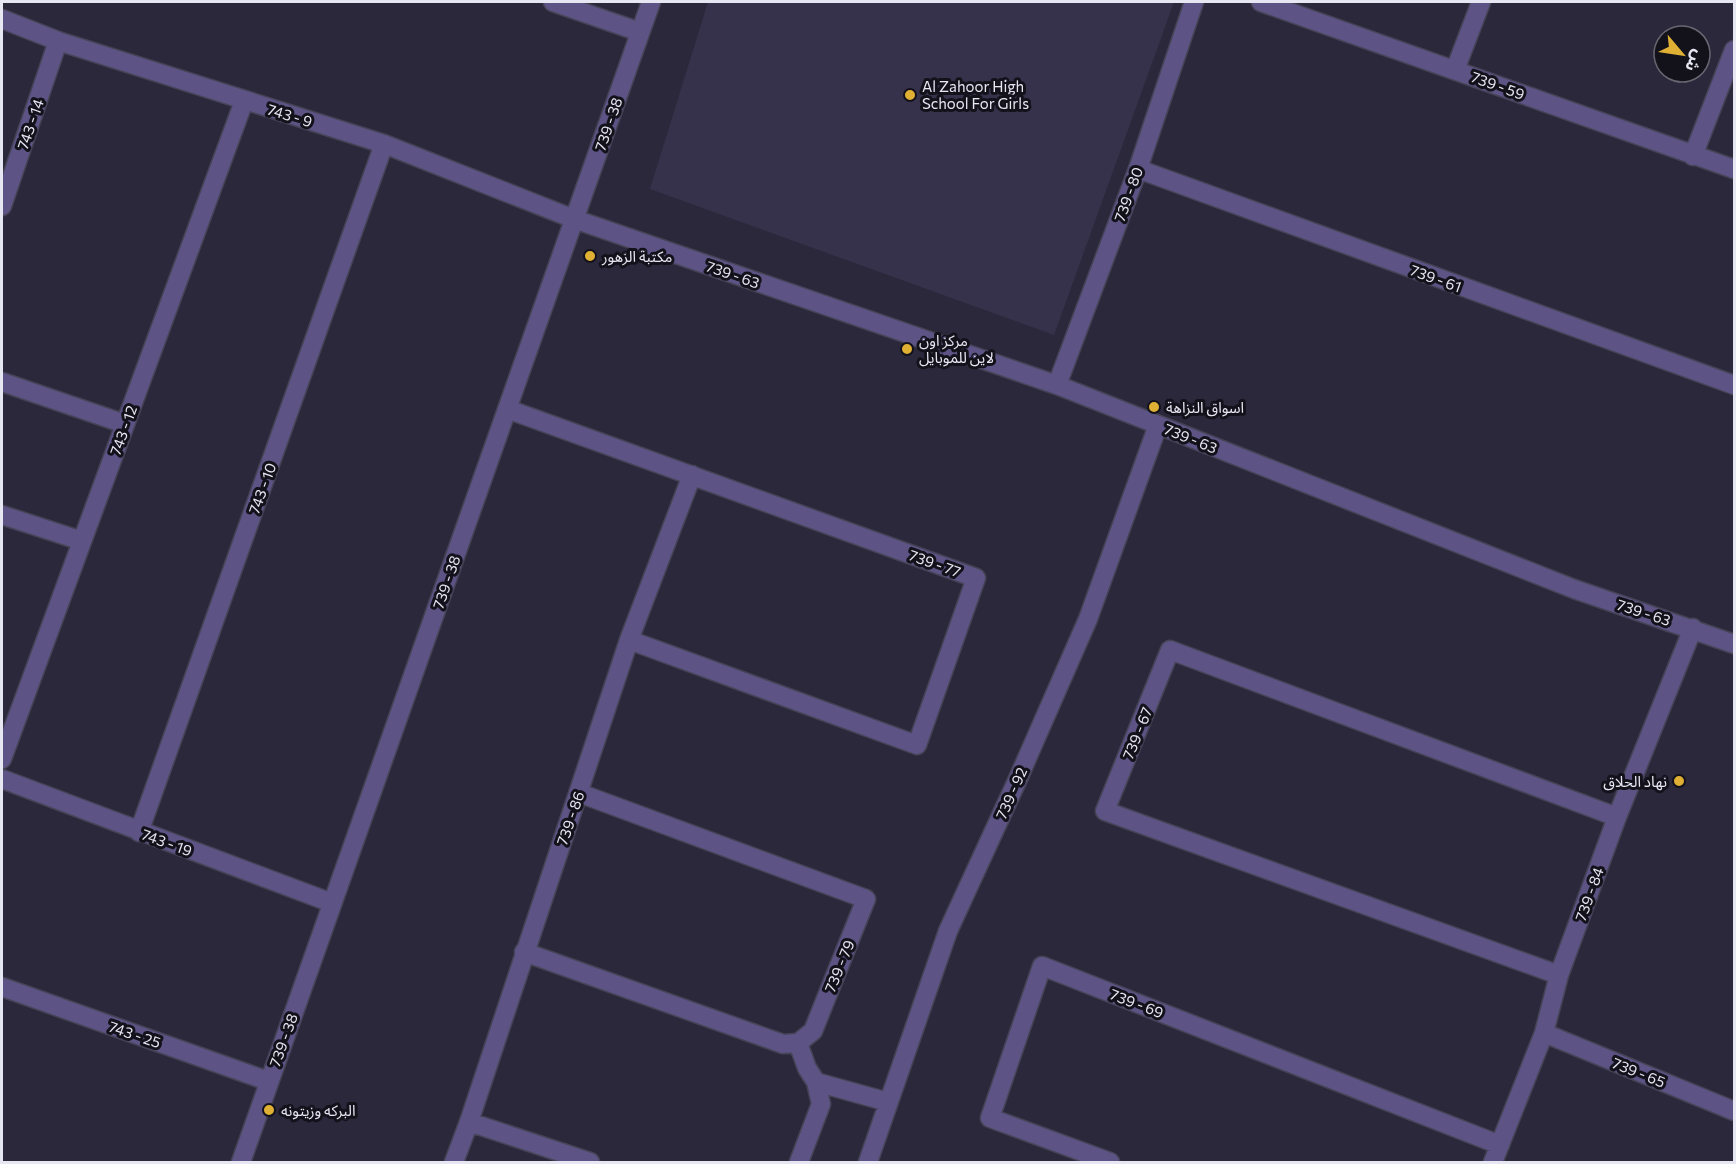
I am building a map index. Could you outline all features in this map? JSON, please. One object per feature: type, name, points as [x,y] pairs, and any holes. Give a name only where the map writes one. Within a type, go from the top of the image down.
[{"type":"street","points":[[553,2],[640,32]]},
{"type":"street","name":"739 - 38","points":[[241,1162],[651,2]]},
{"type":"street","name":"739 - 80","points":[[1057,385],[1138,169],[1194,2]]},
{"type":"street","name":"739 - 59","points":[[1261,2],[1734,169]]},
{"type":"street","points":[[1455,70],[1481,2]]},
{"type":"street","name":"743 - 9","points":[[2,19],[58,42],[384,144],[574,219]]},
{"type":"street","name":"743 - 14","points":[[2,206],[58,42]]},
{"type":"street","points":[[1693,156],[1734,50]]},
{"type":"street","name":"743 - 12","points":[[2,759],[244,101]]},
{"type":"street","name":"743 - 10","points":[[139,832],[384,144]]},
{"type":"street","name":"739 - 61","points":[[1138,169],[1734,385]]},
{"type":"street","name":"739 - 63","points":[[574,219],[1057,385],[1574,589],[1693,628],[1734,644]]},
{"type":"street","points":[[2,382],[125,424]]},
{"type":"street","name":"739 - 77","points":[[507,410],[976,578],[917,745],[629,640]]},
{"type":"street","name":"739 - 92","points":[[868,1162],[948,931],[1088,619],[1158,425]]},
{"type":"street","name":"739 - 86","points":[[453,1162],[469,1122],[629,640],[692,475]]},
{"type":"street","points":[[2,514],[82,541]]},
{"type":"street","name":"739 - 84","points":[[1493,1162],[1544,1033],[1559,975],[1617,818],[1693,628]]},
{"type":"street","name":"739 - 67","points":[[1559,975],[1105,811],[1170,650],[1617,818]]},
{"type":"street","name":"743 - 19","points":[[2,779],[332,903]]},
{"type":"street","name":"739 - 79","points":[[579,793],[866,899],[813,1031],[798,1043]]},
{"type":"street","points":[[524,952],[783,1044],[798,1043],[807,1068],[816,1082],[821,1104],[799,1162]]},
{"type":"street","name":"739 - 69","points":[[1110,1162],[990,1118],[1042,966],[1500,1145]]},
{"type":"street","name":"743 - 25","points":[[2,987],[268,1081]]},
{"type":"street","name":"739 - 65","points":[[1544,1033],[1734,1111]]},
{"type":"street","points":[[816,1082],[888,1102]]},
{"type":"street","points":[[469,1122],[590,1162]]},
{"type":"shaded area","name":"Al Zahoor High School For Girls","points":[[708,2],[1174,2],[1054,335],[650,189]]},
{"type":"place","name":"Al Zahoor High School For Girls","points":[[910,95]]},
{"type":"place","name":"مكتبة الزهور","points":[[590,256]]},
{"type":"place","name":"مركز اون لاين للموبايل","points":[[907,349]]},
{"type":"place","name":"اسواق النزاهة","points":[[1154,407]]},
{"type":"place","name":"نهاد الحلاق","points":[[1679,781]]},
{"type":"place","name":"البركه وزيتونه","points":[[269,1110]]}]
